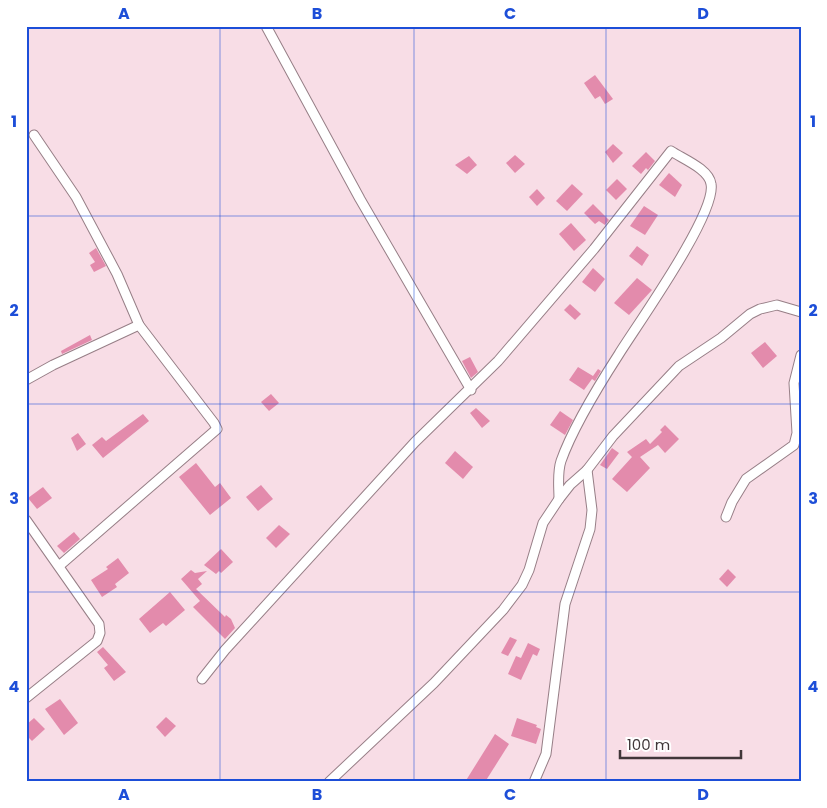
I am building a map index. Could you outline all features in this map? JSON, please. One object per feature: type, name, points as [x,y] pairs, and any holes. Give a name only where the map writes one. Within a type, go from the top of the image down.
[{"type":"street","points":[[266,26],[360,199],[471,390]]},
{"type":"street","points":[[34,135],[76,197],[116,274],[138,325],[188,388],[217,429],[59,566]]},
{"type":"street","points":[[202,679],[225,650],[415,442],[471,390],[498,361],[594,249],[671,151],[708,176],[712,192],[696,229],[600,386],[568,446],[560,468],[559,499]]},
{"type":"street","points":[[329,782],[434,683],[504,610],[526,578],[543,523],[559,499],[570,485],[587,470],[613,436],[679,366],[715,342],[750,314],[760,309],[776,305],[801,312]]},
{"type":"street","points":[[26,380],[53,365],[138,325]]},
{"type":"street","points":[[726,517],[732,502],[746,479],[794,445],[797,433],[794,383],[801,355]]},
{"type":"street","points":[[534,782],[546,754],[565,604],[590,529],[592,510],[587,470]]},
{"type":"street","points":[[26,520],[99,624],[100,632],[97,641],[26,698]]},
{"type":"building","points":[[595,75],[613,99],[605,104],[600,96],[595,99],[584,83]]},
{"type":"building","points":[[613,144],[623,153],[613,163],[605,152]]},
{"type":"building","points":[[646,152],[655,161],[648,170],[646,168],[641,174],[632,166]]},
{"type":"building","points":[[515,155],[525,164],[515,173],[506,163]]},
{"type":"building","points":[[469,156],[477,165],[467,174],[455,165]]},
{"type":"building","points":[[669,173],[682,185],[675,197],[659,185]]},
{"type":"building","points":[[617,179],[627,189],[616,200],[606,190]]},
{"type":"building","points":[[572,184],[583,194],[567,211],[556,201]]},
{"type":"building","points":[[537,189],[545,198],[537,206],[529,197]]},
{"type":"building","points":[[593,204],[609,220],[605,225],[599,221],[595,224],[584,213]]},
{"type":"building","points":[[644,206],[658,215],[645,235],[630,226]]},
{"type":"building","points":[[571,223],[586,240],[574,251],[559,234]]},
{"type":"building","points":[[637,246],[649,255],[642,266],[629,256]]},
{"type":"building","points":[[96,248],[106,266],[94,272],[90,265],[95,262],[89,253]]},
{"type":"building","points":[[593,268],[605,279],[595,292],[582,282]]},
{"type":"building","points":[[637,278],[652,290],[629,315],[614,303]]},
{"type":"building","points":[[570,304],[581,314],[575,320],[564,310]]},
{"type":"building","points":[[90,335],[92,340],[62,354],[61,351]]},
{"type":"building","points":[[765,342],[777,356],[763,368],[751,353]]},
{"type":"building","points":[[470,357],[478,372],[471,378],[462,361]]},
{"type":"building","points":[[578,367],[593,376],[598,369],[601,371],[595,381],[592,379],[584,390],[569,380]]},
{"type":"building","points":[[271,394],[279,403],[269,411],[261,402]]},
{"type":"building","points":[[476,408],[490,421],[482,428],[470,413]]},
{"type":"building","points":[[560,411],[573,420],[565,435],[550,425]]},
{"type":"building","points":[[143,414],[149,421],[103,458],[92,445],[102,437],[106,441]]},
{"type":"building","points":[[665,425],[679,439],[665,453],[658,445],[640,457],[650,468],[627,492],[612,479],[632,457],[627,452],[646,439],[650,444],[662,432],[660,430]]},
{"type":"building","points":[[78,433],[86,444],[77,451],[71,438]]},
{"type":"building","points":[[612,448],[619,453],[607,469],[600,465]]},
{"type":"building","points":[[455,451],[473,467],[463,479],[445,463]]},
{"type":"building","points":[[196,463],[215,487],[220,483],[231,498],[210,515],[179,477]]},
{"type":"building","points":[[261,485],[273,499],[258,511],[246,497]]},
{"type":"building","points":[[43,487],[52,498],[37,509],[28,498]]},
{"type":"building","points":[[279,525],[290,534],[276,548],[266,538]]},
{"type":"building","points":[[74,532],[80,539],[64,553],[57,546]]},
{"type":"building","points":[[221,549],[233,562],[221,573],[219,571],[216,574],[204,565]]},
{"type":"building","points":[[118,558],[129,573],[115,584],[117,587],[102,597],[91,580],[108,569],[106,567]]},
{"type":"building","points":[[728,569],[736,577],[727,587],[719,579]]},
{"type":"building","points":[[191,570],[195,573],[207,571],[198,579],[202,584],[196,589],[225,617],[226,615],[231,619],[235,628],[225,639],[193,607],[200,601],[181,579]]},
{"type":"building","points":[[170,592],[185,610],[166,626],[163,623],[150,633],[139,619]]},
{"type":"building","points":[[510,637],[517,640],[508,656],[501,653]]},
{"type":"building","points":[[528,643],[540,649],[537,656],[533,654],[521,680],[508,674],[516,656],[521,658]]},
{"type":"building","points":[[103,647],[126,672],[114,681],[104,668],[108,665],[97,652]]},
{"type":"building","points":[[60,699],[78,723],[64,735],[45,709]]},
{"type":"building","points":[[166,717],[176,726],[165,737],[156,727]]},
{"type":"building","points":[[34,718],[45,729],[32,741],[26,735],[26,725]]},
{"type":"building","points":[[517,718],[537,725],[536,727],[541,729],[536,744],[511,736]]},
{"type":"building","points":[[495,734],[509,744],[485,782],[465,782]]}]
